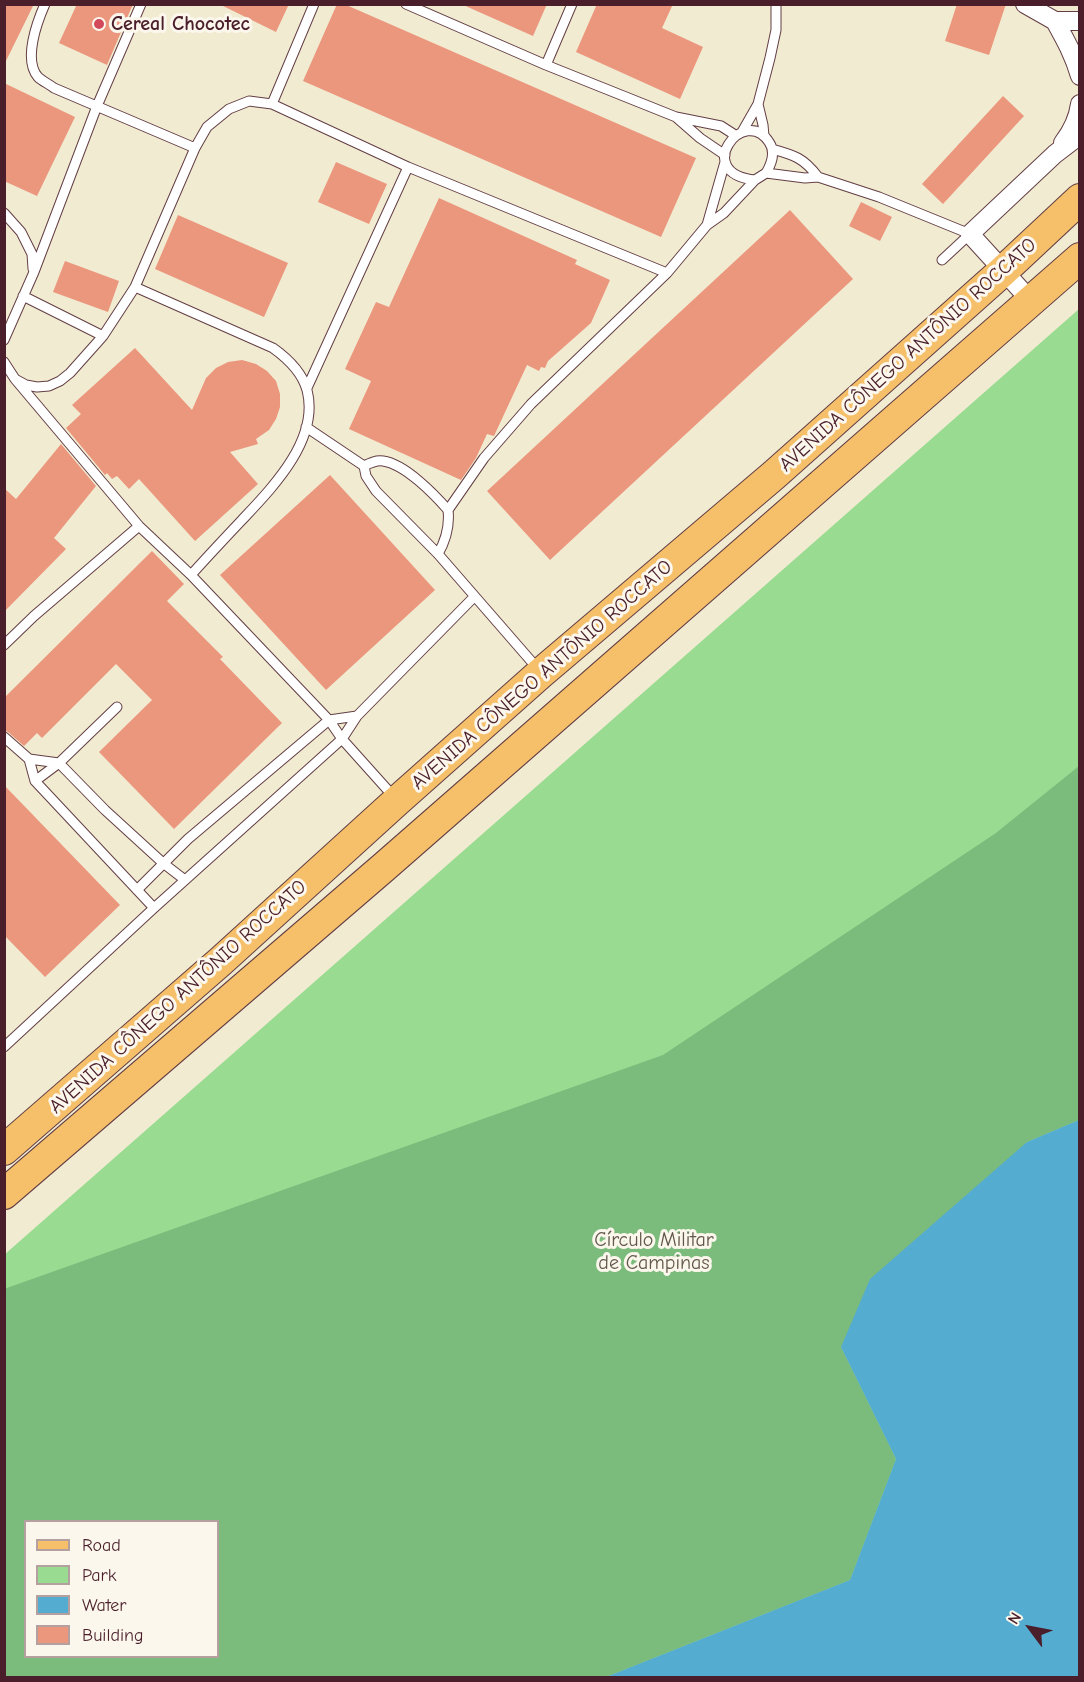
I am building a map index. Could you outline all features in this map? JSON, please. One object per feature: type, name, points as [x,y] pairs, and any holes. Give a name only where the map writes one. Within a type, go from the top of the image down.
[{"type":"main road","name":"AVENIDA CÔNEGO ANTÔNIO ROCCATO","points":[[4,1150],[221,961],[541,673],[774,476],[1080,199]]},
{"type":"main road","name":"AVENIDA CÔNEGO ANTÔNIO ROCCATO","points":[[4,1194],[402,851],[1080,258]]},
{"type":"street","points":[[1025,4],[1055,21],[1080,21]]},
{"type":"street","points":[[1055,21],[1080,75]]},
{"type":"street","points":[[1055,154],[1071,132],[1080,104]]},
{"type":"street","points":[[1031,301],[970,234],[1055,154],[1080,135]]},
{"type":"lane","points":[[45,4],[31,46],[32,63],[37,76],[54,88],[195,148]]},
{"type":"lane","points":[[4,339],[34,272],[98,106],[141,4]]},
{"type":"lane","points":[[272,104],[314,4]]},
{"type":"lane","points":[[406,4],[546,65],[676,117],[721,126],[739,134]]},
{"type":"lane","points":[[546,65],[572,4]]},
{"type":"lane","points":[[739,134],[758,104],[776,30],[776,4]]},
{"type":"lane","points":[[15,379],[26,385],[38,387],[49,386],[60,381],[103,336],[135,287],[195,148],[207,127],[229,109],[249,101],[272,104],[408,167],[667,273]]},
{"type":"lane","points":[[758,104],[764,136]]},
{"type":"lane","points":[[676,117],[725,158],[729,170],[735,176],[755,180]]},
{"type":"lane","points":[[448,510],[484,459],[531,404],[667,273],[707,225],[724,213],[755,180],[766,173],[773,158],[772,149],[764,136],[750,131],[730,140],[726,147],[707,225]]},
{"type":"lane","points":[[772,149],[802,159],[818,177]]},
{"type":"lane","points":[[307,388],[408,167]]},
{"type":"lane","points":[[766,173],[805,178],[818,177],[879,197],[970,234],[942,260]]},
{"type":"lane","points":[[4,213],[21,232],[32,254],[34,272]]},
{"type":"lane","points":[[135,287],[273,348],[298,371],[307,388],[306,427],[298,448],[272,487],[190,575]]},
{"type":"lane","points":[[23,296],[103,336]]},
{"type":"lane","points":[[4,362],[15,379],[139,526],[190,575],[329,720],[342,739],[397,801]]},
{"type":"lane","points":[[306,427],[364,466],[366,476],[376,491],[438,554],[541,673]]},
{"type":"lane","points":[[364,466],[383,461],[397,466],[423,486],[448,510],[450,524],[438,554]]},
{"type":"lane","points":[[4,645],[34,616],[139,526]]},
{"type":"lane","points":[[4,1047],[342,739],[357,716],[474,597]]},
{"type":"lane","points":[[34,781],[59,763],[117,707]]},
{"type":"lane","points":[[137,890],[188,839],[329,720],[357,716]]},
{"type":"lane","points":[[4,737],[29,759],[59,763],[105,810],[185,880]]},
{"type":"lane","points":[[29,759],[34,781],[154,908]]},
{"type":"green space","name":"Círculo Militar de Campinas","points":[[1079,309],[1079,1677],[5,1677],[4,1255]]},
{"type":"green space","points":[[1079,766],[1079,1120],[1027,1142],[841,1347],[896,1459],[850,1580],[606,1677],[5,1677],[4,1289],[663,1055],[996,833]]},
{"type":"water","points":[[1079,1120],[1079,1677],[606,1677],[850,1580],[896,1459],[841,1347],[870,1279],[1027,1142]]},
{"type":"building","points":[[4,4],[34,4],[4,65]]},
{"type":"building","name":"Cereal Chocotec","points":[[77,4],[133,4],[107,65],[59,43]]},
{"type":"building","points":[[219,4],[289,4],[276,32]]},
{"type":"building","points":[[337,4],[344,4],[696,158],[661,237],[303,81]]},
{"type":"building","points":[[461,4],[547,4],[533,36]]},
{"type":"building","points":[[597,4],[673,4],[662,28],[703,47],[680,99],[576,52]]},
{"type":"building","points":[[957,4],[1006,4],[989,55],[945,41]]},
{"type":"building","points":[[4,83],[75,117],[37,196],[4,181]]},
{"type":"building","points":[[1003,96],[1024,116],[943,204],[922,184]]},
{"type":"building","points":[[336,162],[387,184],[369,224],[318,202]]},
{"type":"building","points":[[439,198],[577,260],[575,264],[610,280],[591,323],[548,361],[545,368],[541,367],[539,371],[527,365],[494,436],[487,434],[476,458],[461,480],[349,429],[371,381],[345,369],[376,302],[389,307]]},
{"type":"building","points":[[861,202],[892,217],[880,241],[849,226]]},
{"type":"building","points":[[790,210],[853,279],[550,560],[487,491]]},
{"type":"building","points":[[178,215],[288,263],[264,317],[155,269]]},
{"type":"building","points":[[65,261],[119,281],[108,312],[53,292]]},
{"type":"building","points":[[135,348],[192,410],[206,378],[216,368],[228,362],[242,360],[256,364],[276,381],[280,394],[280,407],[269,430],[256,439],[258,444],[230,452],[258,484],[195,541],[139,479],[129,489],[117,476],[112,479],[107,473],[105,475],[66,428],[81,414],[72,405]]},
{"type":"building","points":[[61,444],[96,486],[54,538],[66,549],[4,612],[4,488],[16,499]]},
{"type":"building","points":[[330,475],[435,590],[326,690],[220,575]]},
{"type":"building","points":[[152,551],[184,584],[167,601],[223,657],[220,659],[282,723],[174,829],[99,752],[152,700],[116,664],[42,738],[37,733],[24,746],[4,730],[4,698]]},
{"type":"building","points":[[4,785],[120,905],[45,977],[4,935]]},
{"type":"place","name":"Cereal Chocotec","points":[[99,24]]}]
